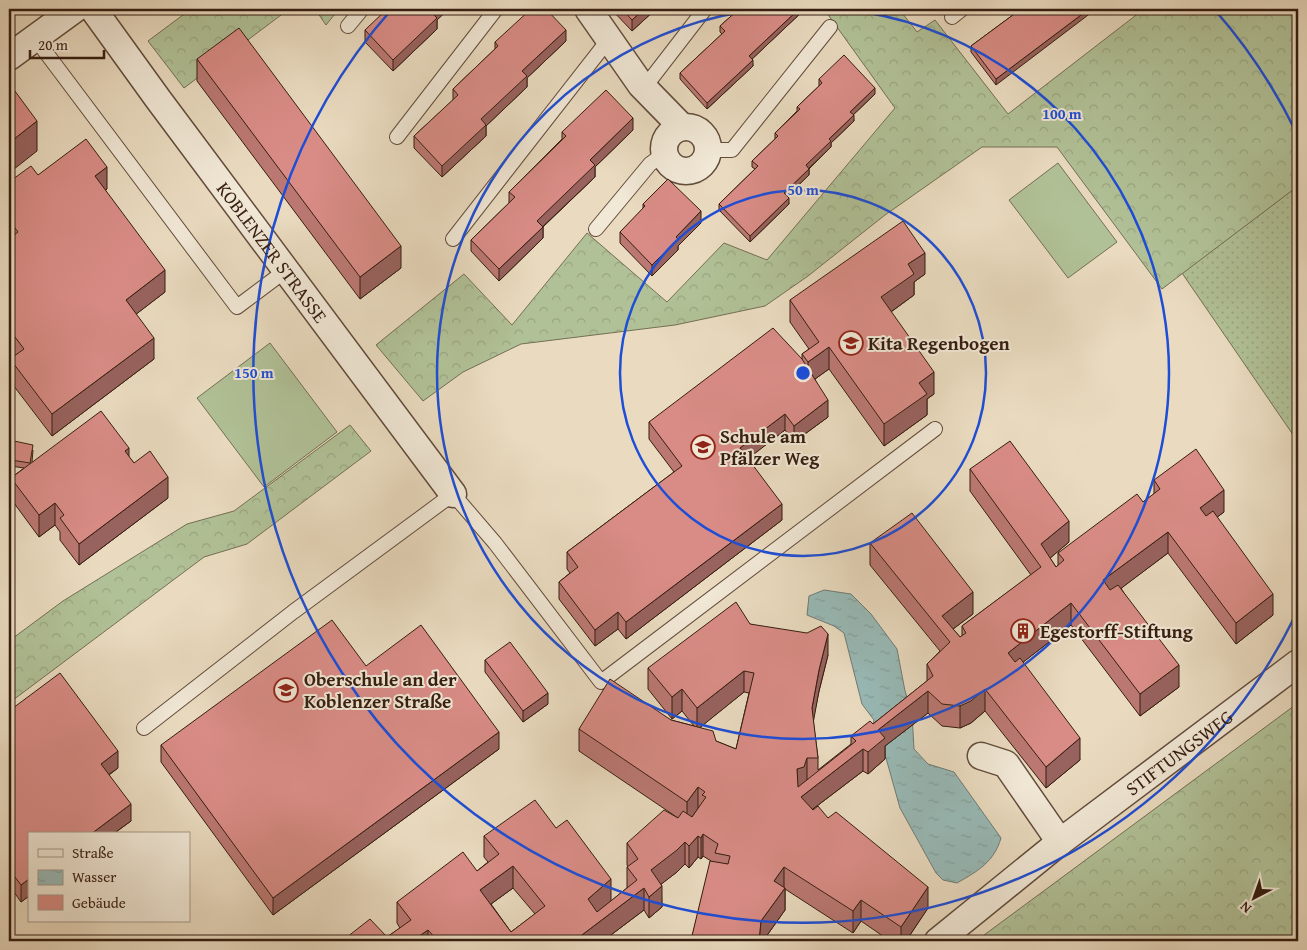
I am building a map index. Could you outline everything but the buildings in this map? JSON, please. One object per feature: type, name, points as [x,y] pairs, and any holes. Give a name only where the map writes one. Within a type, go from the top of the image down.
[{"type":"street","points":[[9,58],[75,9]]},
{"type":"street","name":"KOBLENZER STRASSE","points":[[93,9],[285,271],[453,494]]},
{"type":"street","points":[[588,9],[644,88],[682,127]]},
{"type":"street","points":[[682,127],[695,129],[705,137],[709,150],[705,162],[696,170],[683,172],[671,166],[664,154],[664,142],[671,132],[682,127]]},
{"type":"street","name":"STIFTUNGSWEG","points":[[938,941],[1060,842],[1298,663]]},
{"type":"street","points":[[982,756],[1006,764],[1060,842]]},
{"type":"lane","points":[[348,26],[362,9]]},
{"type":"lane","points":[[397,137],[496,9]]},
{"type":"lane","points":[[644,88],[705,9]]},
{"type":"lane","points":[[709,150],[732,150],[830,27]]},
{"type":"lane","points":[[35,38],[237,307],[285,271]]},
{"type":"lane","points":[[453,238],[609,39]]},
{"type":"lane","points":[[596,229],[650,164],[664,154]]},
{"type":"lane","points":[[144,728],[293,612],[453,494],[495,543],[601,682],[936,429]]},
{"type":"green space","points":[[191,9],[289,9],[184,88],[148,41]]},
{"type":"green space","points":[[315,9],[339,9],[326,25]]},
{"type":"green space","points":[[824,9],[899,9],[917,32],[935,20],[1008,114],[1144,9],[1298,9],[1298,186],[1162,289],[1057,147],[982,147],[885,215],[808,276],[765,306],[675,325],[521,344],[463,372],[423,401],[376,345],[464,274],[512,325],[587,233],[667,302],[724,243],[767,260],[895,108]]},
{"type":"green space","points":[[1058,163],[1117,242],[1068,278],[1009,200]]},
{"type":"green space","points":[[1298,186],[1298,442],[1182,273]]},
{"type":"green space","points":[[270,343],[337,432],[264,487],[197,398]]},
{"type":"green space","points":[[350,425],[371,451],[247,544],[204,557],[9,703],[9,641],[63,601],[187,524],[234,511]]},
{"type":"green space","points":[[1298,703],[1298,941],[976,941]]},
{"type":"water","points":[[824,590],[851,594],[871,614],[897,649],[905,691],[912,713],[914,749],[928,764],[954,772],[1001,838],[990,860],[957,883],[943,880],[936,873],[900,808],[886,758],[869,739],[874,720],[862,704],[844,633],[834,626],[807,615],[809,596]]},
{"type":"place","name":"Kita Regenbogen","points":[[851,343]]},
{"type":"place","name":"Schule am Pfälzer Weg","points":[[703,447]]},
{"type":"place","name":"Egestorff-Stiftung","points":[[1023,631]]},
{"type":"place","name":"Oberschule an der Koblenzer Straße","points":[[286,690]]}]
